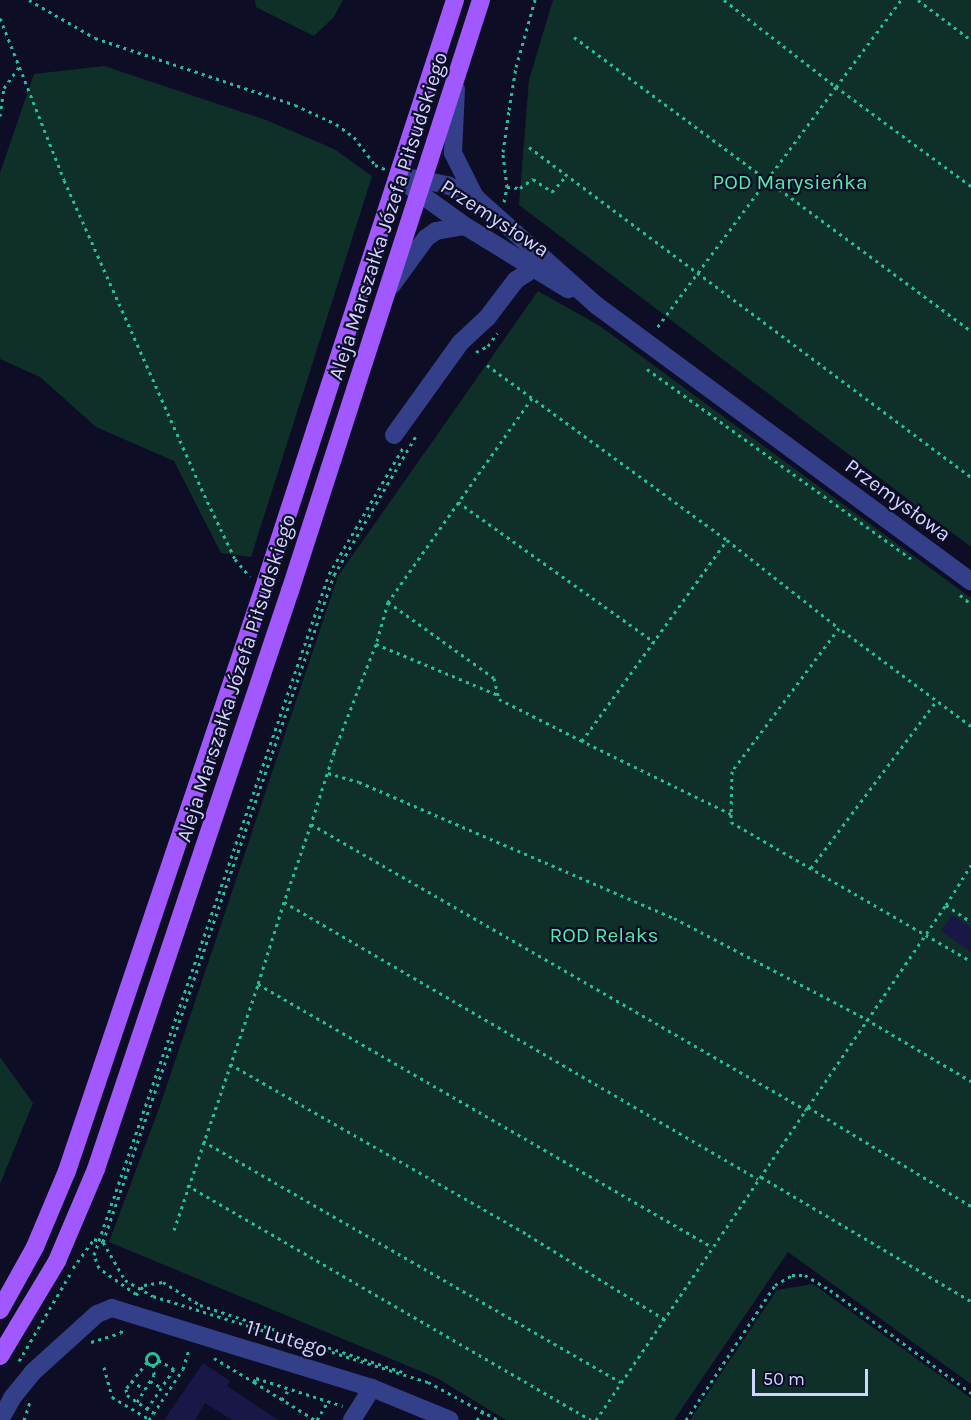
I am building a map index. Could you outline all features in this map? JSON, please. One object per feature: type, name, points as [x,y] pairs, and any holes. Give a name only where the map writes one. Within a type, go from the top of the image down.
[{"type":"main road","name":"Aleja Marszałka Józefa Piłsudskiego","points":[[0,1310],[35,1247],[67,1172],[266,581],[455,0]]},
{"type":"main road","name":"Aleja Marszałka Józefa Piłsudskiego","points":[[0,1356],[57,1261],[96,1169],[386,295],[481,0]]},
{"type":"street","points":[[456,80],[453,153],[476,198]]},
{"type":"street","name":"Przemysłowa","points":[[398,175],[421,188],[465,226],[540,265],[596,305],[964,587]]},
{"type":"street","name":"Przemysłowa","points":[[421,188],[476,198],[540,265]]},
{"type":"street","points":[[386,295],[426,238],[436,231],[465,226]]},
{"type":"street","points":[[394,435],[460,343],[487,318],[516,280],[540,265]]},
{"type":"street","name":"11 Lutego","points":[[0,1420],[33,1372],[97,1314],[108,1309],[130,1319],[368,1395],[412,1412],[450,1420]]},
{"type":"street","points":[[352,1420],[368,1395]]},
{"type":"path","points":[[29,0],[95,38],[295,105],[336,124],[354,137],[375,165],[398,175]]},
{"type":"path","points":[[535,0],[516,67],[509,110],[503,152],[507,187],[520,188],[533,179],[552,192],[567,175]]},
{"type":"path","points":[[724,0],[836,87],[971,186]]},
{"type":"path","points":[[646,343],[696,272],[901,0]]},
{"type":"path","points":[[918,0],[971,40]]},
{"type":"path","points":[[0,18],[64,180],[230,549],[249,577],[266,581]]},
{"type":"path","points":[[574,37],[971,331]]},
{"type":"path","points":[[0,116],[4,88],[19,67]]},
{"type":"path","points":[[529,147],[971,477]]},
{"type":"path","points":[[465,352],[485,341],[499,322]]},
{"type":"path","points":[[470,355],[488,346],[500,329]]},
{"type":"path","points":[[487,365],[727,540],[839,628],[971,726]]},
{"type":"path","points":[[647,369],[913,561]]},
{"type":"path","points":[[174,1230],[187,1185],[258,984],[328,772],[376,644],[388,602],[532,398]]},
{"type":"path","points":[[136,1294],[96,1264],[94,1256],[334,575],[422,425]]},
{"type":"path","points":[[101,1241],[275,741],[329,574],[414,430]]},
{"type":"path","points":[[458,502],[654,642]]},
{"type":"path","points":[[582,741],[727,540]]},
{"type":"path","points":[[964,587],[971,604]]},
{"type":"path","points":[[388,602],[494,678],[498,695]]},
{"type":"path","points":[[839,628],[732,771],[731,822],[971,961]]},
{"type":"path","points":[[376,644],[498,695],[582,741],[731,814]]},
{"type":"path","points":[[811,868],[937,700]]},
{"type":"path","points":[[328,772],[359,782],[674,918],[866,1019],[971,1081]]},
{"type":"path","points":[[311,824],[807,1108],[971,1206]]},
{"type":"path","points":[[596,1420],[866,1019],[926,937],[971,865]]},
{"type":"path","points":[[284,902],[971,1300]]},
{"type":"path","points":[[946,904],[971,922]]},
{"type":"path","points":[[258,984],[712,1247]]},
{"type":"path","points":[[230,1064],[528,1235],[664,1319]]},
{"type":"path","points":[[203,1141],[621,1382]]},
{"type":"path","points":[[187,1185],[590,1420]]},
{"type":"path","points":[[24,1354],[81,1255],[94,1239],[101,1241],[125,1280],[139,1289],[406,1374],[484,1410],[498,1420]]},
{"type":"path","points":[[686,1420],[775,1285],[792,1275],[805,1275],[830,1290],[971,1393]]},
{"type":"path","points":[[88,1344],[121,1333],[124,1324],[130,1319],[139,1289],[150,1282],[163,1281],[200,1305],[392,1365],[406,1374]]},
{"type":"path","points":[[104,1367],[112,1396],[149,1420],[183,1369],[190,1344],[198,1347]]},
{"type":"path","points":[[206,1349],[221,1365],[254,1382],[316,1420],[328,1401]]},
{"type":"path","points":[[147,1409],[174,1370],[165,1360],[157,1359],[151,1353],[147,1362],[131,1381],[127,1395],[147,1409],[153,1413]]},
{"type":"path","points":[[137,1402],[150,1381],[153,1364],[157,1359]]},
{"type":"path","points":[[147,1362],[153,1364]]},
{"type":"path","points":[[254,1382],[256,1378],[348,1407],[368,1395]]},
{"type":"path","points":[[131,1381],[145,1389]]},
{"type":"path","points":[[150,1381],[162,1388]]},
{"type":"path","points":[[282,1400],[290,1388]]},
{"type":"path","points":[[24,1420],[33,1394]]},
{"type":"path","points":[[477,1420],[484,1410]]},
{"type":"green space","points":[[255,0],[343,0],[334,17],[314,36],[256,7]]},
{"type":"green space","name":"POD Marysieńka","points":[[553,0],[971,0],[971,547],[519,205],[529,80]]},
{"type":"green space","points":[[104,66],[266,120],[334,149],[372,176],[251,557],[221,553],[174,461],[96,427],[40,377],[0,359],[0,173],[34,74]]},
{"type":"green space","name":"ROD Relaks","points":[[538,291],[600,326],[971,598],[971,1384],[788,1252],[674,1420],[506,1420],[437,1378],[109,1242],[161,1103],[338,576]]},
{"type":"green space","points":[[0,1057],[33,1103],[0,1184]]},
{"type":"green space","points":[[813,1284],[971,1398],[971,1420],[690,1420],[777,1290]]},
{"type":"building","points":[[952,915],[971,927],[971,952],[941,931]]},
{"type":"building","points":[[203,1363],[230,1381],[227,1386],[278,1420],[232,1420],[205,1403],[195,1420],[164,1420]]}]
